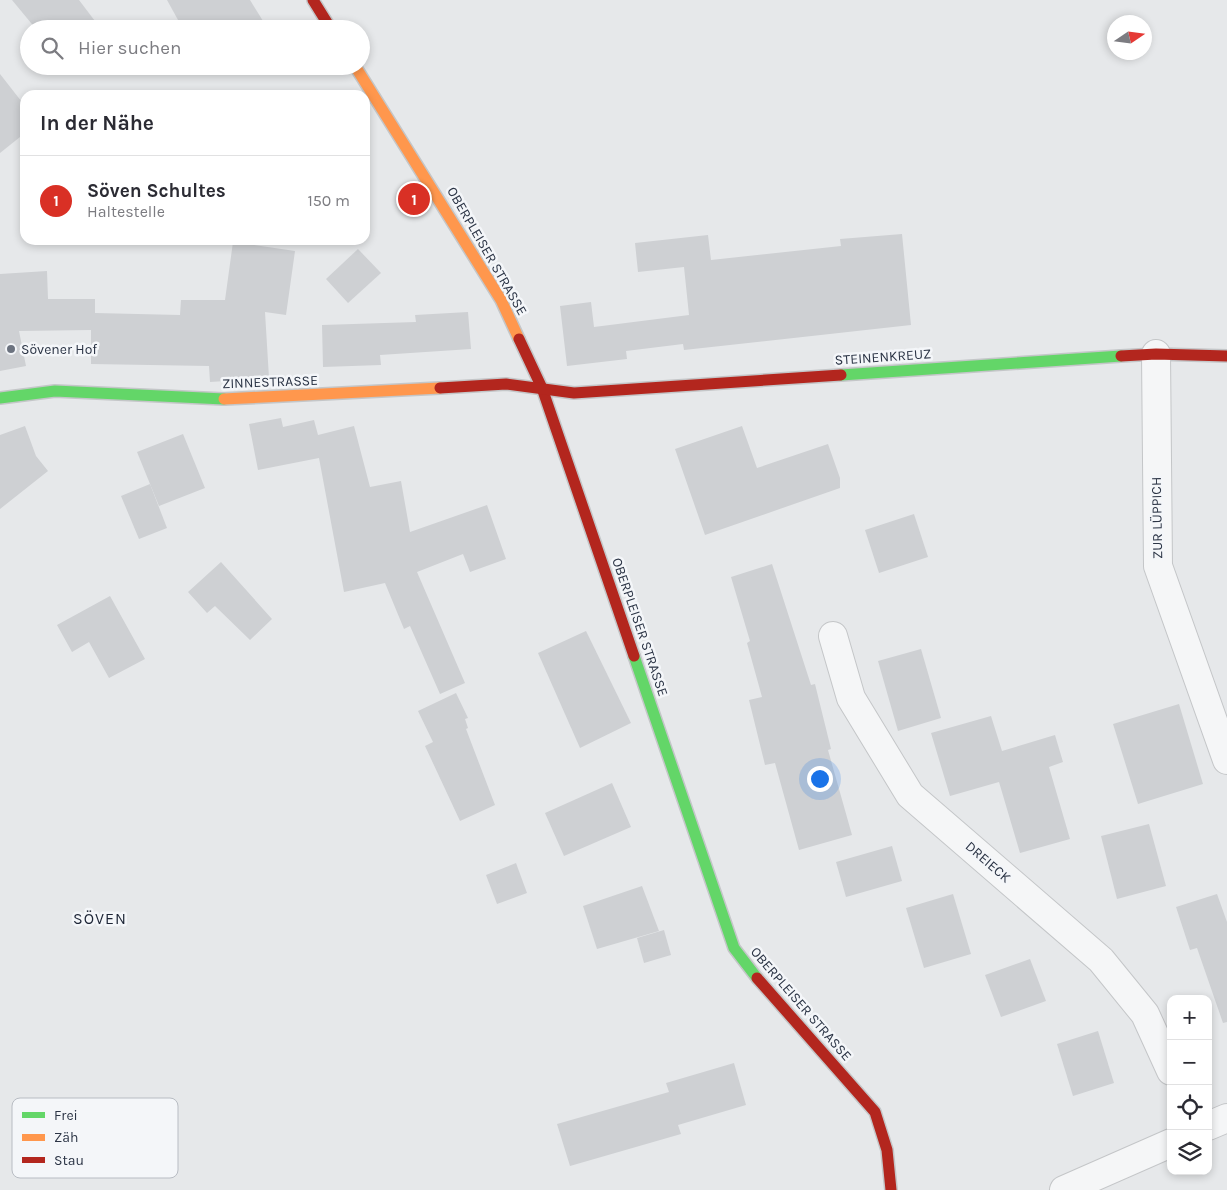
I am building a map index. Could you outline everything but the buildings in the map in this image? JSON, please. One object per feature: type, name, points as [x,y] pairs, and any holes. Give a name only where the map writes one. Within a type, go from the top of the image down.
[{"type":"main road","points":[[313,0],[325,20]]},
{"type":"main road","name":"OBERPLEISER STRASSE","points":[[361,75],[501,300],[542,388],[734,948],[757,979],[875,1112],[885,1137],[891,1170],[891,1190]]},
{"type":"main road","name":"STEINENKREUZ","points":[[542,388],[574,393],[1156,354],[1227,356]]},
{"type":"main road","name":"ZINNESTRASSE","points":[[0,398],[55,391],[207,400],[506,384],[542,388]]},
{"type":"street","name":"ZUR LÜPPICH","points":[[1156,354],[1158,566],[1227,760]]},
{"type":"street","name":"DREIECK","points":[[833,636],[851,698],[910,795],[1101,960],[1145,1014],[1167,1062]]},
{"type":"street","points":[[1212,1124],[1227,1118]]},
{"type":"street","points":[[1064,1190],[1167,1145]]},
{"type":"traffic: fast","points":[[841,375],[1121,356]]},
{"type":"traffic: fast","points":[[0,398],[55,391],[224,399]]},
{"type":"traffic: fast","points":[[634,656],[734,948],[757,978]]},
{"type":"traffic: slow","points":[[361,75],[370,90]]},
{"type":"traffic: slow","points":[[370,90],[501,300],[519,339]]},
{"type":"traffic: slow","points":[[224,399],[440,388]]},
{"type":"traffic: jam","points":[[313,0],[325,20]]},
{"type":"traffic: jam","points":[[519,339],[542,388],[634,656]]},
{"type":"traffic: jam","points":[[1121,356],[1156,354],[1227,356]]},
{"type":"traffic: jam","points":[[440,388],[506,384],[574,393],[841,375]]},
{"type":"traffic: jam","points":[[757,978],[875,1112],[887,1150],[891,1190]]},
{"type":"place","name":"Söven Schultes","points":[[414,199]]},
{"type":"place","name":"Sövener Hof","points":[[11,349]]},
{"type":"district","name":"SÖVEN","points":[[100,918]]}]
